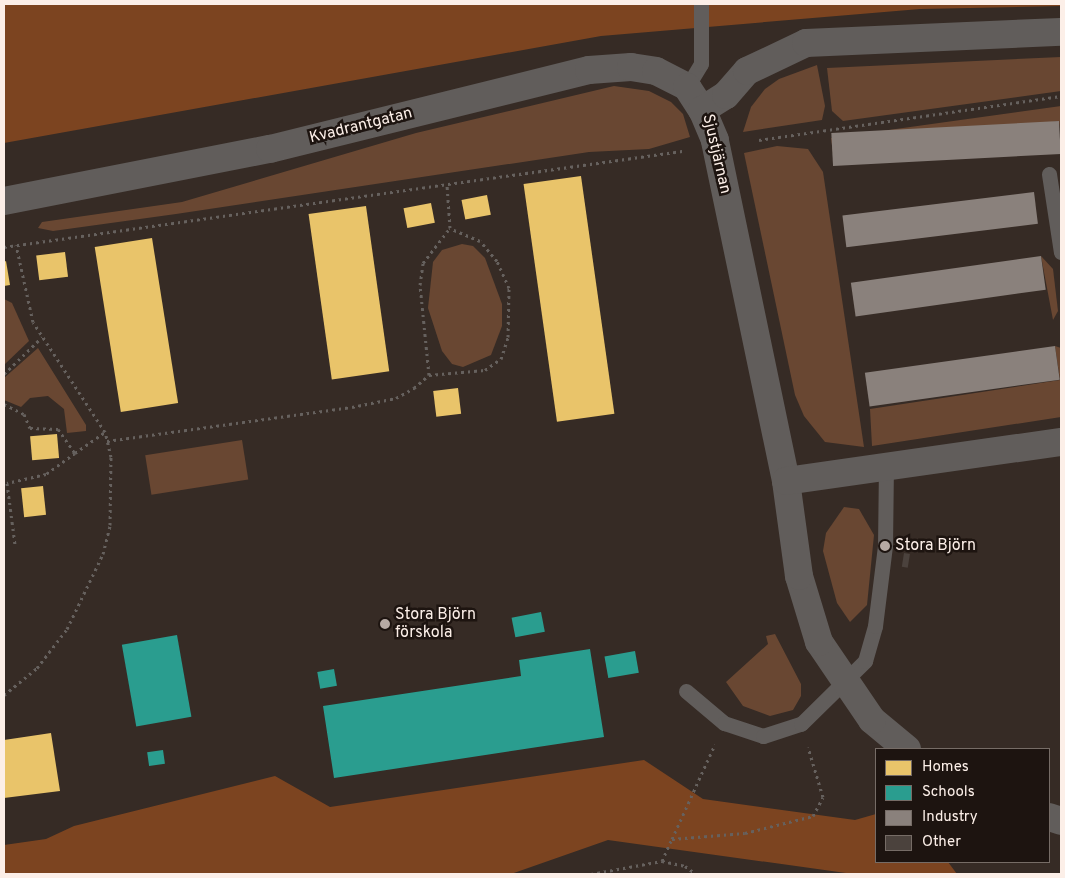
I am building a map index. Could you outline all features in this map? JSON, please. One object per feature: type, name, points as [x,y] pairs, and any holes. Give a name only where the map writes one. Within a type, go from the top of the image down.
[{"type":"street","name":"Sjustjärnan","points":[[786,481],[715,140],[702,110],[726,95],[747,71],[806,43],[1061,32]]},
{"type":"street","name":"Kvadrantgatan","points":[[4,201],[270,149],[589,70],[639,68],[687,87]]},
{"type":"street","points":[[687,87],[702,110]]},
{"type":"street","points":[[906,748],[872,720],[844,684],[819,642],[799,576],[786,481],[1061,442]]},
{"type":"lane","points":[[687,87],[701,64],[701,4]]},
{"type":"lane","points":[[1049,174],[1061,252]]},
{"type":"lane","points":[[686,691],[724,723],[763,736],[801,724],[844,684],[865,661],[875,626],[885,546],[886,467]]},
{"type":"path","points":[[759,140],[1061,96]]},
{"type":"path","points":[[4,247],[682,151]]},
{"type":"path","points":[[429,375],[420,285],[423,263],[450,228],[447,184]]},
{"type":"path","points":[[107,441],[396,398],[429,375],[485,370],[501,359],[510,320],[509,288],[497,261],[480,241],[450,228]]},
{"type":"path","points":[[4,695],[37,668],[67,629],[103,554],[110,525],[107,441],[105,432],[42,337],[25,300],[16,245]]},
{"type":"path","points":[[4,374],[42,337]]},
{"type":"path","points":[[4,404],[24,414],[30,428],[58,429],[75,453]]},
{"type":"path","points":[[15,545],[7,483],[46,474],[105,432]]},
{"type":"path","points":[[672,839],[745,833],[812,816],[821,807],[822,787],[801,724]]},
{"type":"path","points":[[662,861],[713,748]]},
{"type":"path","points":[[591,874],[662,861],[685,866],[696,874]]},
{"type":"shaded area","points":[[4,4],[1061,4],[1061,6],[920,9],[601,36],[4,143]]},
{"type":"shaded area","points":[[1061,57],[1061,91],[843,121],[832,111],[827,68]]},
{"type":"shaded area","points":[[817,65],[825,106],[822,120],[743,132],[751,107],[765,89],[779,79]]},
{"type":"shaded area","points":[[614,86],[649,91],[671,102],[683,114],[690,137],[649,149],[589,152],[53,231],[38,228],[42,222],[182,202],[416,133]]},
{"type":"shaded area","points":[[1061,106],[1061,134],[1059,121],[833,153],[831,138]]},
{"type":"shaded area","points":[[777,146],[808,149],[823,172],[864,447],[825,442],[804,416],[795,395],[744,153]]},
{"type":"shaded area","points":[[462,244],[473,246],[485,258],[502,304],[502,326],[491,355],[463,367],[452,364],[442,351],[428,308],[433,262],[442,250]]},
{"type":"shaded area","points":[[1041,256],[1053,269],[1058,311],[1053,320]]},
{"type":"shaded area","points":[[4,299],[12,303],[29,341],[4,365]]},
{"type":"shaded area","points":[[1055,346],[1061,348],[1061,417],[872,446],[870,409],[1060,380]]},
{"type":"shaded area","points":[[38,348],[86,425],[86,431],[67,433],[64,409],[48,396],[30,398],[21,407],[4,400],[4,378]]},
{"type":"shaded area","points":[[242,440],[248,480],[151,495],[145,455]]},
{"type":"shaded area","points":[[844,507],[859,509],[874,535],[867,605],[850,622],[837,603],[823,551],[826,533]]},
{"type":"shaded area","points":[[775,634],[801,684],[801,696],[793,710],[770,716],[743,706],[726,682],[768,644],[766,636]]},
{"type":"shaded area","points":[[644,760],[703,799],[855,820],[875,814],[875,863],[949,863],[957,874],[853,874],[608,840],[511,874],[4,874],[4,845],[46,839],[74,826],[275,776],[330,807]]},
{"type":"building: Homes","points":[[581,176],[614,414],[557,422],[524,184]]},
{"type":"building: Homes","points":[[487,195],[491,215],[465,220],[461,200]]},
{"type":"building: Homes","points":[[431,203],[435,223],[407,228],[404,208]]},
{"type":"building: Homes","points":[[366,206],[389,371],[332,379],[309,214]]},
{"type":"building: Homes","points":[[152,238],[178,403],[121,412],[95,247]]},
{"type":"building: Homes","points":[[65,252],[68,277],[39,280],[36,256]]},
{"type":"building: Homes","points":[[6,261],[10,285],[4,286],[4,262]]},
{"type":"building: Homes","points":[[458,388],[461,414],[436,417],[433,391]]},
{"type":"building: Homes","points":[[57,434],[59,458],[32,460],[30,436]]},
{"type":"building: Homes","points":[[43,486],[46,515],[24,517],[21,488]]},
{"type":"building: Homes","points":[[51,733],[60,791],[4,798],[4,740]]},
{"type":"building: Schools","points":[[541,612],[545,632],[515,637],[512,618]]},
{"type":"building: Schools","points":[[177,635],[191,717],[136,726],[122,645]]},
{"type":"building: Schools","points":[[590,649],[604,737],[334,778],[323,706],[521,676],[519,660]]},
{"type":"building: Schools","points":[[635,651],[639,673],[608,678],[604,656]]},
{"type":"building: Schools","points":[[334,669],[337,686],[320,689],[317,672]]},
{"type":"building: Schools","points":[[163,750],[165,764],[149,766],[147,752]]},
{"type":"building: Industry","points":[[1059,121],[1061,154],[833,166],[831,133]]},
{"type":"building: Industry","points":[[1034,192],[1038,224],[846,247],[842,216]]},
{"type":"building: Industry","points":[[1041,256],[1046,290],[856,316],[851,283]]},
{"type":"building: Industry","points":[[1055,346],[1060,380],[870,406],[865,373]]},
{"type":"building: Other","points":[[904,553],[910,554],[908,568],[902,567]]},
{"type":"place","name":"Stora Björn","points":[[885,546]]},
{"type":"place","name":"Stora Björn förskola","points":[[385,624]]}]
